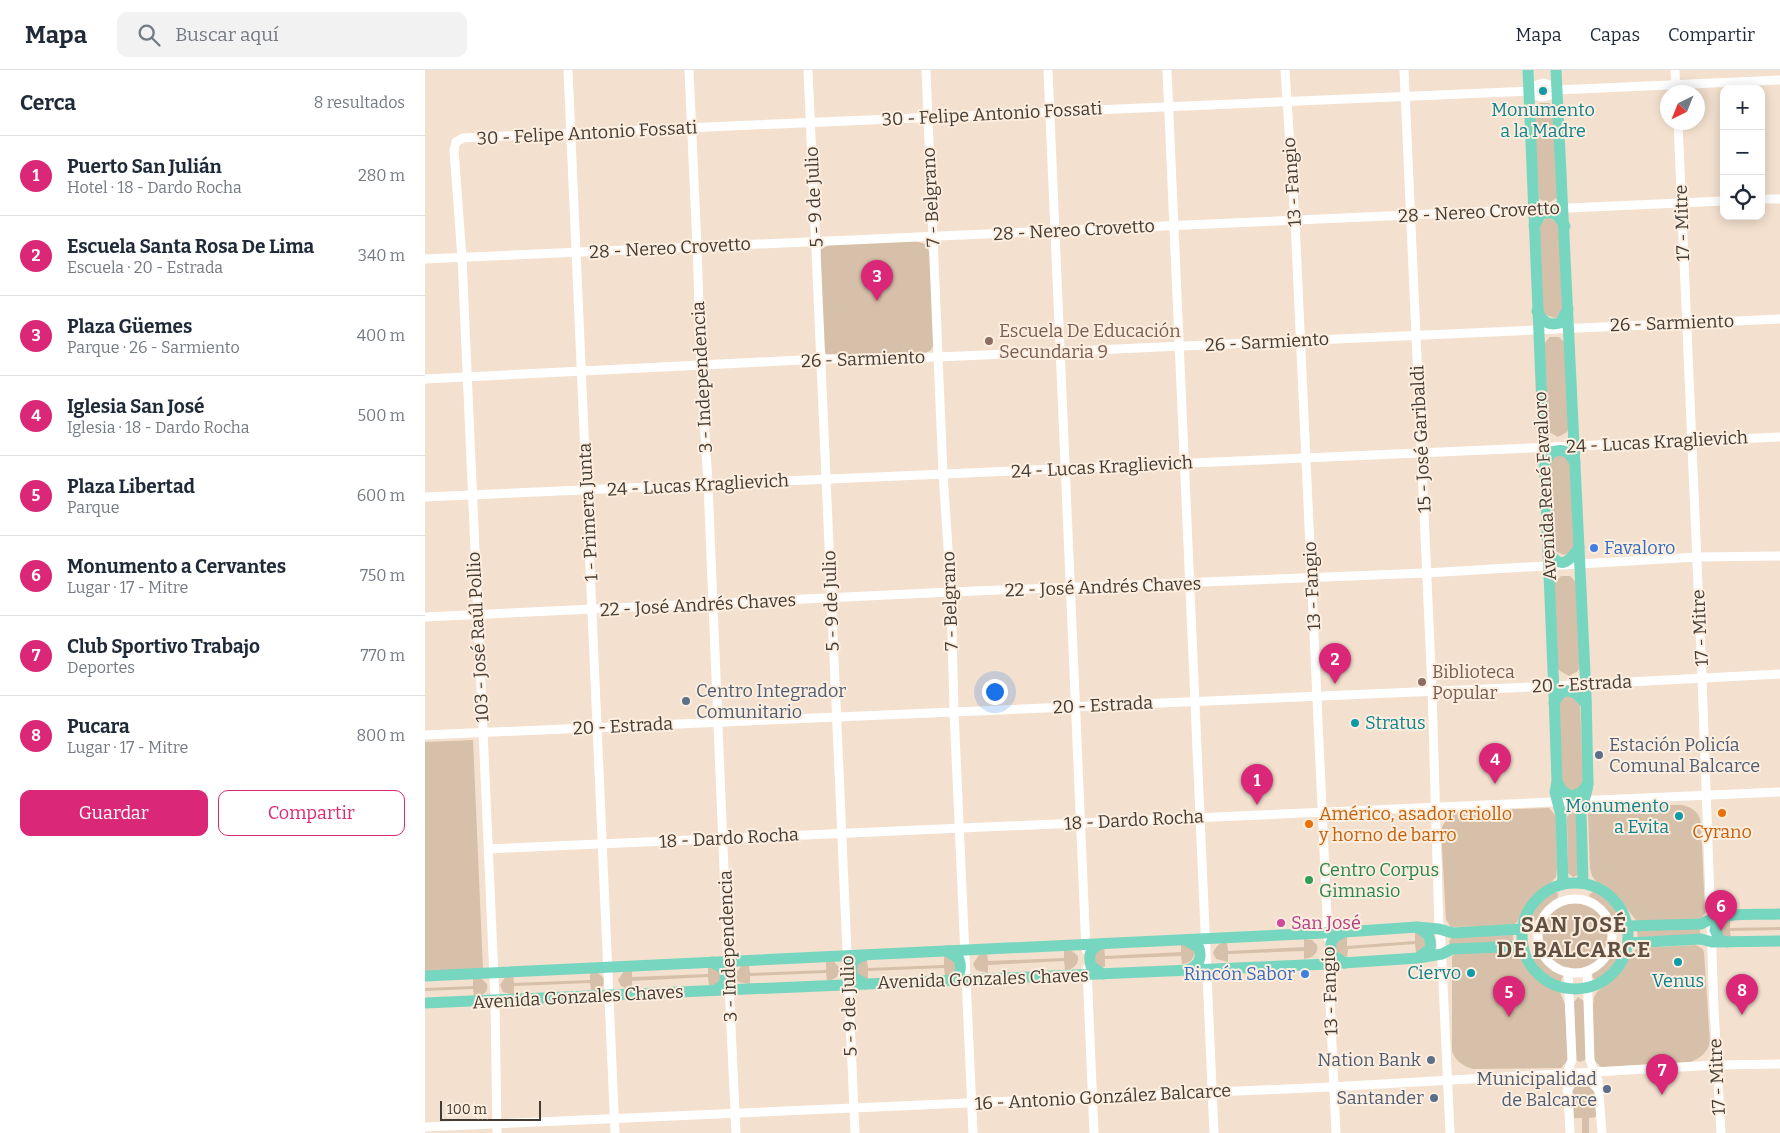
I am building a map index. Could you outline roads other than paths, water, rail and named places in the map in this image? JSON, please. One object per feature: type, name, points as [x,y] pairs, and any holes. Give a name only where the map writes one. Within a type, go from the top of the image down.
[{"type":"main road","name":"Avenida René Favaloro","points":[[1527,70],[1549,567],[1557,782],[1555,792],[1561,815],[1563,884]]},
{"type":"main road","name":"Avenida René Favaloro","points":[[1556,70],[1565,226],[1586,704],[1588,791],[1583,801],[1583,883]]},
{"type":"main road","points":[[1533,226],[1541,214],[1548,212],[1555,213],[1565,226]]},
{"type":"main road","points":[[1537,311],[1541,319],[1547,324],[1553,325],[1560,323],[1568,309]]},
{"type":"main road","points":[[1544,464],[1552,452],[1565,450],[1571,455],[1575,464]]},
{"type":"main road","points":[[1548,549],[1557,562],[1563,562],[1571,560],[1579,547]]},
{"type":"main road","points":[[1553,703],[1562,692],[1571,691],[1579,695],[1586,704]]},
{"type":"main road","points":[[1557,782],[1562,792],[1571,796],[1581,793],[1588,784]]},
{"type":"main road","points":[[1583,883],[1599,889],[1615,901],[1622,912],[1627,926],[1628,943],[1626,954],[1614,973],[1606,980],[1588,988],[1569,989],[1553,985],[1539,976],[1528,962],[1523,946],[1522,929],[1529,908],[1545,892],[1563,884],[1583,883]]},
{"type":"main road","points":[[1627,926],[1701,924],[1711,918],[1780,914]]},
{"type":"main road","points":[[1727,916],[1717,923],[1715,930],[1720,940],[1729,942]]},
{"type":"main road","points":[[1417,927],[1429,935],[1431,942],[1430,949],[1418,958]]},
{"type":"main road","name":"Avenida Gonzales Chaves","points":[[425,976],[1206,939],[1417,927],[1439,929],[1453,933],[1522,929]]},
{"type":"main road","points":[[1344,932],[1335,936],[1331,941],[1330,948],[1332,955],[1345,963]]},
{"type":"main road","points":[[1628,943],[1701,939],[1712,942],[1780,941]]},
{"type":"main road","points":[[1185,940],[1199,948],[1201,954],[1200,962],[1187,970]]},
{"type":"main road","points":[[1102,944],[1094,947],[1089,952],[1089,959],[1091,966],[1103,974]]},
{"type":"main road","name":"Avenida Gonzales Chaves","points":[[425,1004],[1328,964],[1418,958],[1442,954],[1453,949],[1523,946]]},
{"type":"main road","points":[[947,951],[959,959],[961,965],[961,973],[949,981]]},
{"type":"main road","points":[[865,955],[857,958],[852,963],[851,970],[853,976],[866,984]]},
{"type":"main road","points":[[712,962],[724,969],[726,975],[725,983],[713,991]]},
{"type":"street","name":"1 - Primera Junta","points":[[568,70],[615,1133]]},
{"type":"street","name":"3 - Independencia","points":[[689,70],[736,1133]]},
{"type":"street","name":"5 - 9 de Julio","points":[[808,70],[855,1133]]},
{"type":"street","name":"7 - Belgrano","points":[[926,70],[943,474],[951,592],[954,711],[973,1133]]},
{"type":"street","points":[[1048,70],[1094,1133]]},
{"type":"street","points":[[1167,70],[1214,1133]]},
{"type":"street","name":"13 - Fangio","points":[[1285,70],[1301,341],[1336,1133]]},
{"type":"street","name":"15 - José Garibaldi","points":[[1404,70],[1446,1081]]},
{"type":"street","points":[[1675,70],[1676,85]]},
{"type":"street","points":[[1705,86],[1780,80]]},
{"type":"street","points":[[1557,90],[1543,98],[1535,96],[1529,91],[1534,86],[1543,84],[1550,85],[1557,90],[1660,89]]},
{"type":"street","name":"30 - Felipe Antonio Fossati","points":[[456,142],[463,138],[1529,91]]},
{"type":"street","name":"17 - Mitre","points":[[1678,130],[1702,678],[1716,1065],[1721,1133]]},
{"type":"street","name":"103 - José Raúl Pollio","points":[[456,142],[454,150],[467,378],[494,973],[497,1128]]},
{"type":"street","points":[[1765,200],[1780,199]]},
{"type":"street","name":"28 - Nereo Crovetto","points":[[425,259],[1720,201]]},
{"type":"street","name":"26 - Sarmiento","points":[[425,379],[821,359],[938,357],[1416,336],[1569,327],[1780,319]]},
{"type":"street","name":"24 - Lucas Kraglievich","points":[[425,497],[1780,437]]},
{"type":"street","name":"22 - José Andrés Chaves","points":[[425,617],[951,592],[1426,573],[1697,557],[1780,556]]},
{"type":"street","name":"20 - Estrada","points":[[425,735],[1195,700],[1553,686],[1780,674]]},
{"type":"street","name":"18 - Dardo Rocha","points":[[488,849],[1780,792]]},
{"type":"street","name":"Avenida René Favaloro","points":[[1582,899],[1583,883]]},
{"type":"street","name":"Avenida René Favaloro","points":[[1563,884],[1564,900]]},
{"type":"street","points":[[1582,899],[1597,906],[1605,913],[1611,927],[1611,943],[1607,955],[1600,963],[1587,971],[1569,972],[1557,968],[1543,954],[1539,945],[1539,928],[1544,915],[1552,907],[1564,900],[1582,899]]},
{"type":"street","points":[[1611,927],[1627,926]]},
{"type":"street","name":"Avenida Gonzales Chaves","points":[[1522,929],[1539,928]]},
{"type":"street","points":[[1611,943],[1628,943]]},
{"type":"street","name":"Avenida Gonzales Chaves","points":[[1523,946],[1539,945]]},
{"type":"street","points":[[1587,971],[1590,1060],[1598,1081],[1602,1133]]},
{"type":"street","points":[[1569,972],[1572,1060],[1567,1073],[1567,1091],[1570,1133]]},
{"type":"street","name":"16 - Antonio González Balcarce","points":[[425,1127],[497,1128],[615,1118],[853,1109],[1446,1081],[1716,1065],[1780,1064]]},
{"type":"street","points":[[1567,1091],[1575,1078],[1581,1077],[1587,1078],[1599,1090]]},
{"type":"street","points":[[1446,1081],[1450,1133]]},
{"type":"place","name":"Monumento a la Madre","points":[[1543,91]]},
{"type":"place","name":"Plaza Güemes","points":[[877,301]]},
{"type":"place","name":"Escuela De Educación Secundaria 9","points":[[989,341]]},
{"type":"place","name":"Favaloro","points":[[1594,548]]},
{"type":"place","name":"Biblioteca Popular","points":[[1422,682]]},
{"type":"place","name":"Escuela Santa Rosa De Lima","points":[[1335,684]]},
{"type":"place","name":"Centro Integrador Comunitario","points":[[686,701]]},
{"type":"place","name":"Stratus","points":[[1355,723]]},
{"type":"place","name":"Estación Policía Comunal Balcarce","points":[[1599,755]]},
{"type":"place","name":"Iglesia San José","points":[[1495,784]]},
{"type":"place","name":"Puerto San Julián","points":[[1257,805]]},
{"type":"place","name":"Cyrano","points":[[1722,813]]},
{"type":"place","name":"Monumento a Evita","points":[[1679,816]]},
{"type":"place","name":"Américo, asador criollo y horno de barro","points":[[1309,824]]},
{"type":"place","name":"Centro Corpus Gimnasio","points":[[1309,880]]},
{"type":"place","name":"San José","points":[[1281,923]]},
{"type":"place","name":"Monumento a Cervantes","points":[[1721,931]]},
{"type":"place","name":"Venus","points":[[1678,962]]},
{"type":"place","name":"Ciervo","points":[[1471,973]]},
{"type":"place","name":"Rincón Sabor","points":[[1305,974]]},
{"type":"place","name":"Pucara","points":[[1742,1015]]},
{"type":"place","name":"Plaza Libertad","points":[[1509,1017]]},
{"type":"place","name":"Nation Bank","points":[[1431,1060]]},
{"type":"place","name":"Municipalidad de Balcarce","points":[[1607,1089]]},
{"type":"place","name":"Club Sportivo Trabajo","points":[[1662,1095]]},
{"type":"place","name":"Santander","points":[[1434,1098]]},
{"type":"district","name":"SAN JOSÉ DE BALCARCE","points":[[1574,936]]}]
